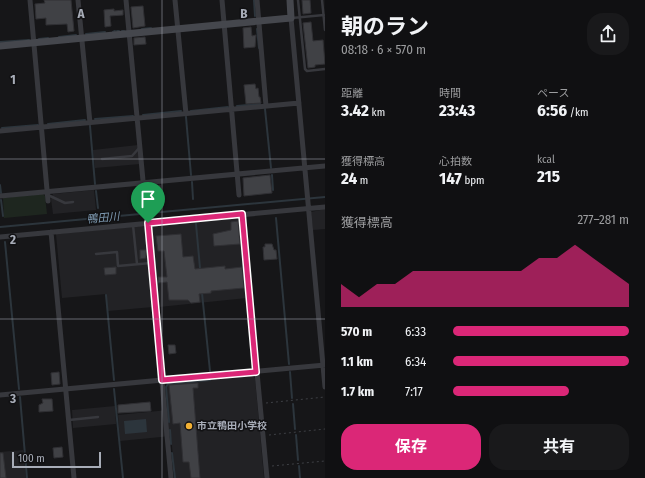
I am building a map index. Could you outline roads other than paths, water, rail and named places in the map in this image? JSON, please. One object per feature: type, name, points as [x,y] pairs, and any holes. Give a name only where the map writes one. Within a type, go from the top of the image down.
[{"type":"street","points":[[30,0],[48,201]]},
{"type":"street","points":[[78,0],[90,123]]},
{"type":"street","points":[[126,0],[172,478]]},
{"type":"street","points":[[175,0],[186,114]]},
{"type":"street","points":[[222,0],[240,195]]},
{"type":"street","points":[[257,0],[266,106]]},
{"type":"street","points":[[290,0],[325,387]]},
{"type":"street","points":[[0,46],[291,18]]},
{"type":"street","points":[[0,131],[299,103]]},
{"type":"street","points":[[0,196],[48,193],[325,166]]},
{"type":"street","points":[[0,237],[133,224],[148,221],[242,214],[309,206],[325,207]]},
{"type":"street","points":[[242,214],[267,478]]},
{"type":"street","points":[[51,232],[74,478]]},
{"type":"street","points":[[0,395],[324,365]]},
{"type":"lane","points":[[298,0],[304,69],[307,71],[325,69]]},
{"type":"lane","points":[[322,0],[325,30]]},
{"type":"lane","points":[[291,18],[324,15]]},
{"type":"lane","points":[[102,159],[132,156],[140,147]]},
{"type":"lane","points":[[48,193],[65,203],[73,202]]},
{"type":"lane","points":[[133,224],[137,264]]},
{"type":"lane","points":[[96,254],[117,252],[118,266],[151,263]]},
{"type":"lane","points":[[69,420],[98,417]]},
{"type":"waterway","points":[[254,0],[255,16]]},
{"type":"waterway","points":[[142,29],[151,28]]},
{"type":"waterway","points":[[257,29],[259,48]]},
{"type":"waterway","points":[[86,34],[105,32]]},
{"type":"waterway","points":[[59,37],[76,35]]},
{"type":"waterway","points":[[39,39],[48,38]]},
{"type":"waterway","points":[[0,42],[29,40]]},
{"type":"waterway","points":[[237,106],[260,104]]},
{"type":"waterway","points":[[191,111],[228,107]]},
{"type":"waterway","points":[[265,109],[271,168]]},
{"type":"waterway","points":[[143,115],[181,111]]},
{"type":"waterway","points":[[95,119],[133,116]]},
{"type":"waterway","points":[[186,117],[191,175]]},
{"type":"waterway","points":[[48,124],[85,120]]},
{"type":"waterway","points":[[2,128],[38,125]]},
{"type":"waterway","points":[[90,126],[95,184]]},
{"type":"waterway","points":[[272,175],[273,190]]},
{"type":"waterway","points":[[192,182],[193,199]]},
{"type":"waterway","points":[[0,185],[1,193]]},
{"type":"waterway","points":[[96,191],[98,208]]},
{"type":"waterway","name":"鴨田川","points":[[0,227],[325,197]]},
{"type":"waterway","points":[[1,200],[3,216]]},
{"type":"waterway","points":[[276,218],[289,364]]},
{"type":"waterway","points":[[196,224],[200,268]]},
{"type":"waterway","points":[[5,242],[19,389]]},
{"type":"waterway","points":[[202,293],[210,371]]},
{"type":"waterway","points":[[106,295],[114,380]]},
{"type":"waterway","points":[[290,372],[292,398]]},
{"type":"waterway","points":[[169,422],[166,387],[168,384],[210,380]]},
{"type":"waterway","points":[[114,389],[123,478]]},
{"type":"waterway","points":[[20,397],[27,478]]},
{"type":"waterway","points":[[293,404],[295,429]]},
{"type":"waterway","points":[[170,430],[171,444]]},
{"type":"waterway","points":[[296,435],[298,460]]},
{"type":"waterway","points":[[172,453],[175,478]]},
{"type":"waterway","points":[[299,466],[300,478]]},
{"type":"place","name":"市立鴨田小学校","points":[[189,426]]}]
